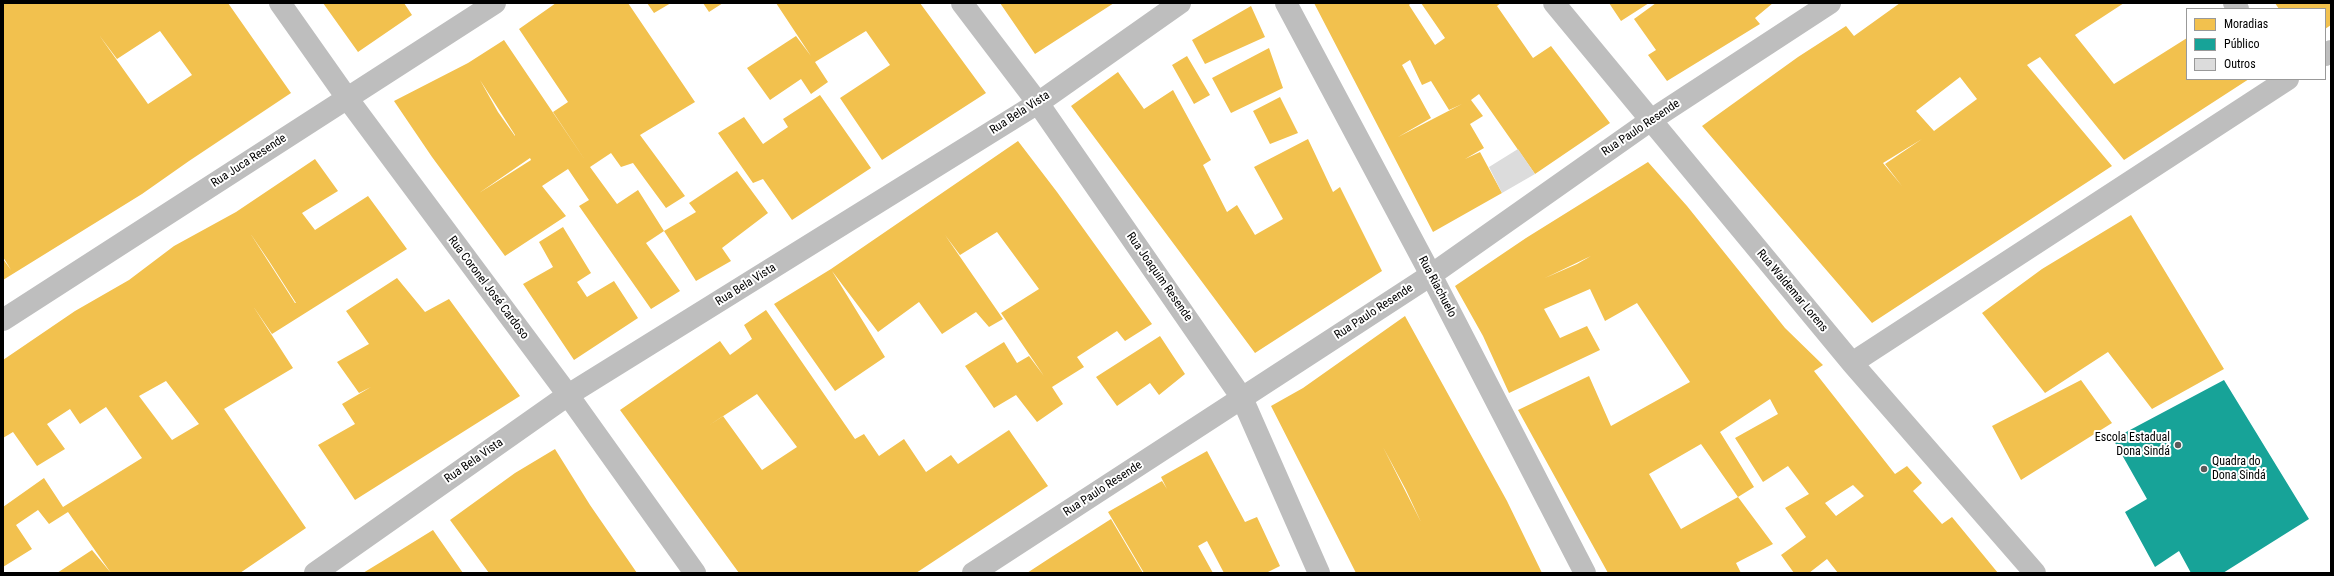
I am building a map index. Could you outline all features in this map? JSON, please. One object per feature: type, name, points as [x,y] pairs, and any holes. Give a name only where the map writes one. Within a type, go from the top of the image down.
[{"type":"street","name":"Rua Coronel José Cardoso","points":[[280,3],[347,98],[568,395],[695,573]]},
{"type":"street","name":"Rua Juca Resende","points":[[3,320],[495,3]]},
{"type":"street","name":"Rua Joaquim Resende","points":[[962,3],[1038,103],[1242,398],[1319,573]]},
{"type":"street","name":"Rua Bela Vista","points":[[315,573],[568,395],[1038,103],[1180,3]]},
{"type":"street","name":"Rua Riachuelo","points":[[1286,3],[1431,275],[1585,573]]},
{"type":"street","name":"Rua Waldemar Lorens","points":[[1554,3],[1852,363],[2035,573]]},
{"type":"street","name":"Rua Paulo Resende","points":[[973,573],[1431,275],[1651,120],[1830,3]]},
{"type":"street","points":[[1852,363],[2286,80]]},
{"type":"building: Moradias","points":[[3,3],[228,3],[291,93],[142,194],[3,280],[3,259],[11,270],[3,257]],"holes":[[[160,31],[192,75],[148,104],[99,35],[117,59]]]},
{"type":"building: Moradias","points":[[323,3],[404,3],[412,15],[358,52]]},
{"type":"building: Moradias","points":[[556,3],[628,3],[695,102],[640,135],[685,196],[666,208],[633,163],[621,167],[611,153],[590,167],[617,204],[638,190],[664,231],[646,243],[680,291],[651,309],[579,206],[589,200],[568,169],[542,186],[566,216],[505,256],[432,157],[394,101],[468,63],[504,40],[585,160],[553,112],[568,102],[519,29]],"holes":[[[480,80],[515,135],[515,136],[498,112]],[[530,158],[531,160],[479,193]]]},
{"type":"building: Moradias","points":[[647,3],[671,3],[654,13]]},
{"type":"building: Moradias","points":[[703,3],[723,3],[709,12]]},
{"type":"building: Moradias","points":[[776,3],[920,3],[986,93],[882,160],[840,98],[890,65],[866,31],[815,62],[828,82],[811,94],[801,79],[770,100],[747,68],[796,36],[811,56]]},
{"type":"building: Moradias","points":[[1000,3],[1114,3],[1035,54]]},
{"type":"building: Moradias","points":[[1314,3],[1411,3],[1409,5],[1435,45],[1445,38],[1421,3],[1501,3],[1497,6],[1533,58],[1551,46],[1610,123],[1535,174],[1479,94],[1471,100],[1483,116],[1470,124],[1484,148],[1465,159],[1480,152],[1502,193],[1433,232]],"holes":[[[1410,60],[1422,85],[1431,81],[1449,110],[1462,104],[1398,137],[1431,118],[1402,65]]]},
{"type":"building: Moradias","points":[[1609,3],[1649,3],[1621,21]]},
{"type":"building: Moradias","points":[[1656,3],[1773,3],[1755,18],[1760,24],[1667,81],[1648,55],[1656,50],[1634,19]]},
{"type":"building: Moradias","points":[[1900,3],[2124,3],[2075,35],[2114,84],[2186,39],[2186,80],[2247,80],[2124,160],[2040,57],[2027,65],[2112,166],[1872,323],[1702,126],[1798,57],[1846,26],[1854,36]],"holes":[[[1960,77],[1977,99],[1934,131],[1916,111]],[[1922,139],[1885,164],[1902,186],[1883,163]]]},
{"type":"building: Moradias","points":[[2275,3],[2331,3],[2331,25],[2326,28],[2326,8],[2278,8]]},
{"type":"building: Moradias","points":[[1251,6],[1265,37],[1205,64],[1192,40]]},
{"type":"building: Moradias","points":[[1269,48],[1283,88],[1231,113],[1212,78]]},
{"type":"building: Moradias","points":[[1187,56],[1210,95],[1194,104],[1172,65]]},
{"type":"building: Moradias","points":[[1118,72],[1144,109],[1173,90],[1211,160],[1203,165],[1227,212],[1237,205],[1255,235],[1283,219],[1254,167],[1308,139],[1333,192],[1340,187],[1382,271],[1255,353],[1071,106]]},
{"type":"building: Moradias","points":[[820,95],[871,168],[792,220],[763,179],[753,183],[718,133],[744,117],[763,144],[788,127],[783,119]]},
{"type":"building: Moradias","points":[[1280,97],[1298,133],[1270,144],[1253,111]]},
{"type":"building: Moradias","points":[[1018,141],[1057,192],[1152,324],[1125,341],[1117,331],[1077,357],[1084,367],[1052,387],[1063,404],[1037,422],[1016,395],[994,408],[965,366],[1004,342],[1017,363],[1029,356],[1044,376],[1001,313],[1039,289],[997,232],[960,255],[945,235],[1003,319],[989,327],[976,312],[942,334],[919,302],[878,332],[832,271],[885,357],[835,391],[774,304],[831,269]]},
{"type":"building: Moradias","points":[[315,159],[338,191],[302,213],[315,230],[368,196],[407,249],[272,334],[253,306],[293,368],[224,409],[306,528],[240,573],[111,573],[68,512],[49,524],[38,510],[16,525],[32,549],[3,567],[3,507],[44,478],[63,507],[142,458],[106,407],[80,424],[70,409],[47,424],[65,449],[37,466],[13,432],[3,438],[3,360],[75,311],[129,280],[174,246],[236,212]],"holes":[[[250,233],[269,261],[296,303],[295,303]],[[166,381],[199,424],[172,440],[139,396]]]},
{"type":"building: Moradias","points":[[1648,162],[1687,206],[1785,328],[1823,365],[1814,371],[1895,474],[1907,466],[1922,483],[1913,491],[1942,524],[1952,517],[1998,573],[1838,573],[1827,559],[1809,573],[1794,573],[1781,555],[1806,537],[1785,508],[1809,494],[1788,466],[1763,482],[1735,438],[1778,414],[1770,399],[1720,432],[1754,487],[1738,497],[1773,544],[1736,563],[1741,573],[1608,573],[1518,410],[1589,376],[1611,426],[1690,382],[1637,303],[1605,321],[1590,289],[1544,309],[1560,338],[1587,326],[1600,350],[1509,393],[1483,336],[1455,286],[1526,238]],"holes":[[[1591,256],[1577,264],[1545,278]],[[1701,444],[1738,497],[1681,529],[1649,474]],[[1853,485],[1864,496],[1836,516],[1825,503]]]},
{"type":"building: Moradias","points":[[737,171],[768,213],[722,248],[731,261],[696,281],[664,231],[696,212],[689,203]]},
{"type":"building: Moradias","points":[[2131,215],[2224,369],[2152,409],[2108,352],[2045,393],[1982,313],[2042,269]]},
{"type":"building: Moradias","points":[[563,227],[591,273],[577,282],[587,297],[614,281],[638,318],[574,360],[523,284],[553,267],[539,242]]},
{"type":"building: Moradias","points":[[397,278],[425,312],[449,299],[520,396],[355,500],[318,445],[355,424],[342,404],[371,387],[359,393],[337,362],[369,344],[346,311]]},
{"type":"building: Moradias","points":[[766,310],[855,439],[864,434],[879,456],[904,439],[926,472],[951,455],[958,464],[1009,430],[1048,486],[916,573],[739,573],[620,410],[720,341],[730,355],[752,339],[744,325]],"holes":[[[757,394],[797,447],[762,470],[723,416]]]},
{"type":"building: Moradias","points":[[1405,316],[1507,501],[1542,573],[1356,573],[1271,406],[1303,388]],"holes":[[[1383,447],[1406,490],[1421,522]]]},
{"type":"building: Moradias","points":[[1160,336],[1185,374],[1159,395],[1150,383],[1117,406],[1096,377]]},
{"type":"building: Moradias","points":[[2081,380],[2112,423],[2021,480],[1992,426]]},
{"type":"building: Moradias","points":[[555,449],[590,505],[637,573],[489,573],[450,520],[515,473]]},
{"type":"building: Moradias","points":[[1207,451],[1245,522],[1257,517],[1280,566],[1266,573],[1224,573],[1207,541],[1198,546],[1213,573],[1144,573],[1108,512],[1162,481],[1167,489],[1161,477]]},
{"type":"building: Moradias","points":[[1111,519],[1143,573],[1027,573],[1053,556]]},
{"type":"building: Moradias","points":[[433,530],[463,573],[363,573],[399,551]]},
{"type":"building: Moradias","points":[[92,550],[111,573],[57,573]]},
{"type":"building: Público","name":"Quadra do Dona Sindá","points":[[2224,380],[2309,519],[2223,573],[2191,573],[2179,551],[2155,567],[2125,512],[2147,499],[2113,439]]},
{"type":"building: Outros","points":[[1518,149],[1535,174],[1502,193],[1489,167]]},
{"type":"place","name":"Escola Estadual Dona Sindá","points":[[2178,445]]},
{"type":"place","name":"Quadra do Dona Sindá","points":[[2204,469]]}]
